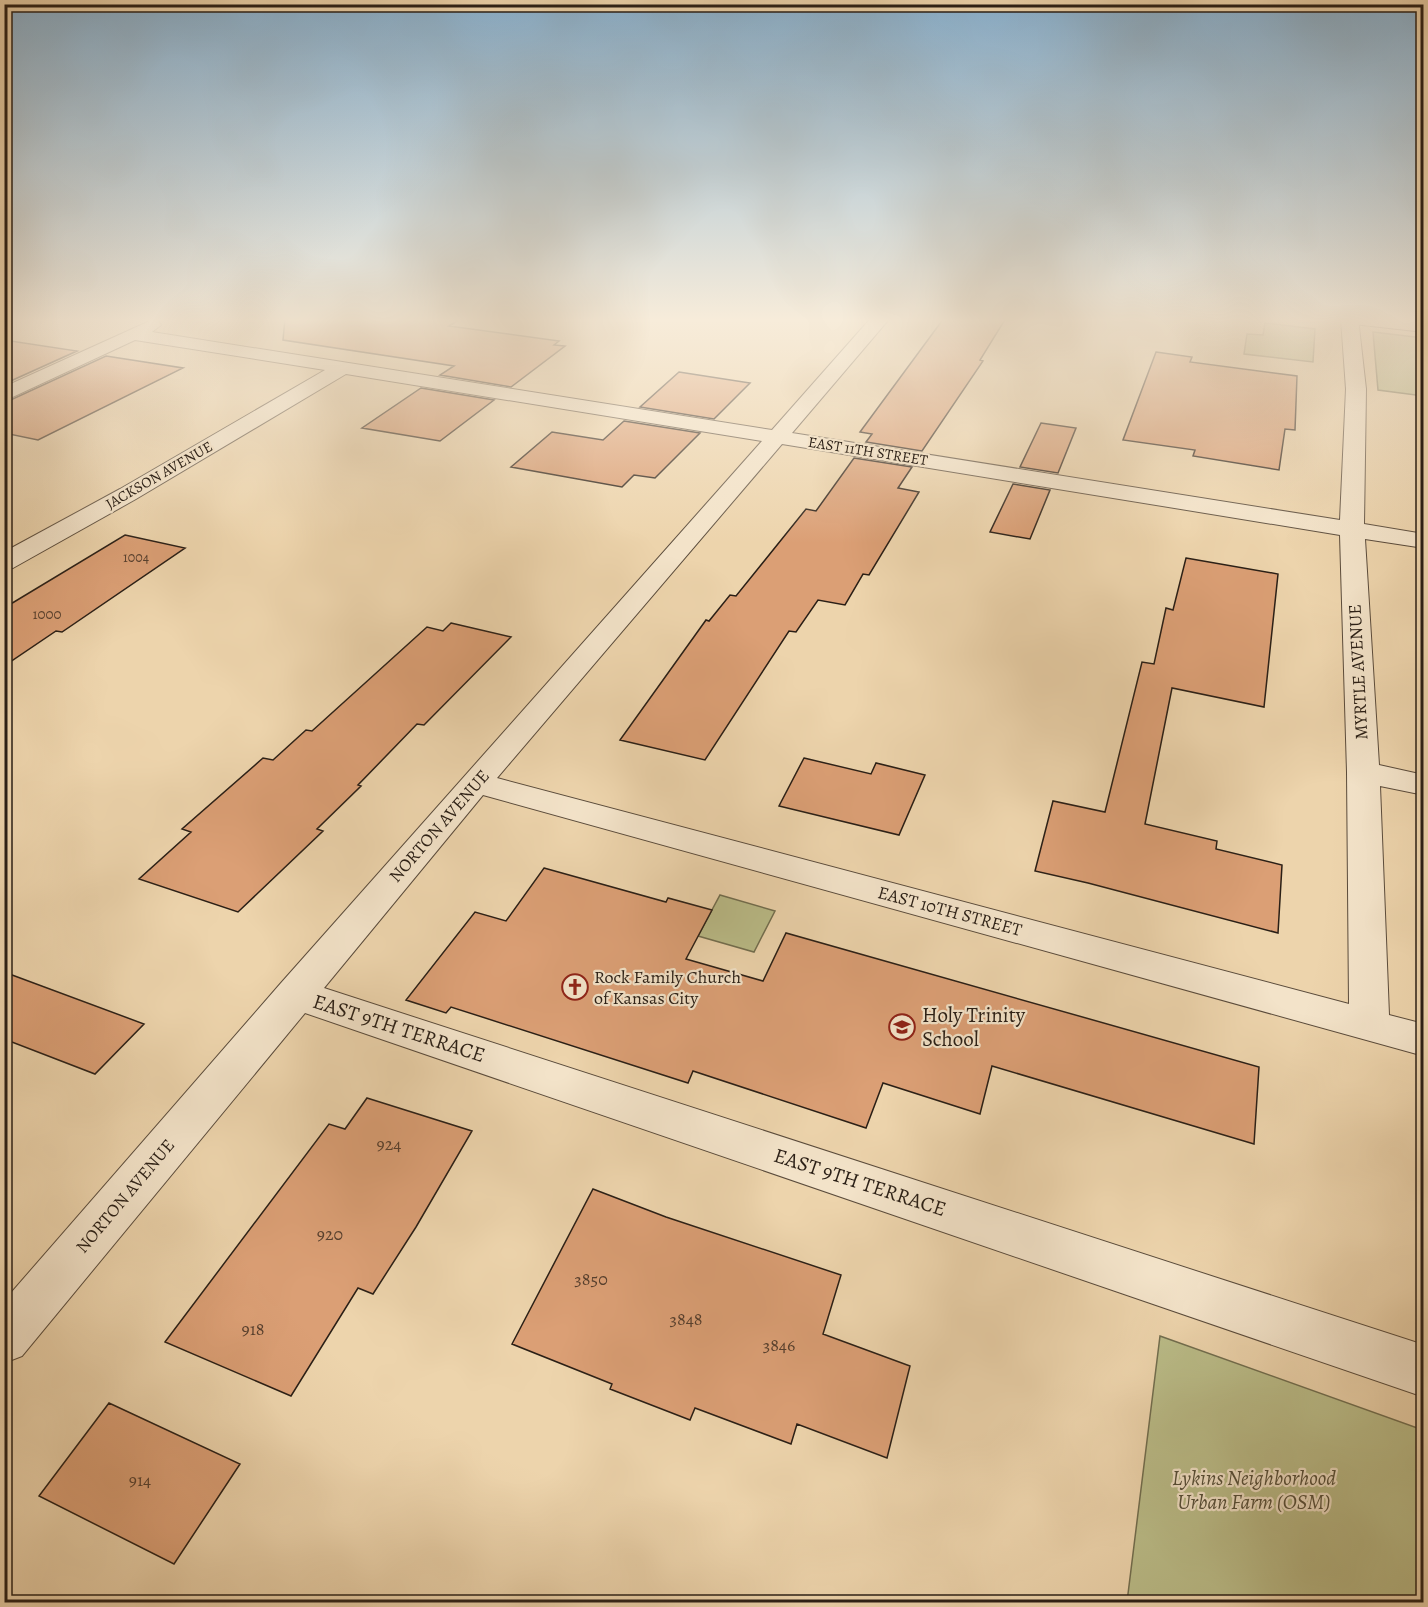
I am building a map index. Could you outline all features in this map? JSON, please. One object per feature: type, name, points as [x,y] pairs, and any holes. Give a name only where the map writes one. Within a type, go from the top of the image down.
[{"type":"street","name":"JACKSON AVENUE","points":[[4,563],[128,494],[300,393]]},
{"type":"street","name":"EAST 11TH STREET","points":[[508,393],[1424,541]]},
{"type":"street","name":"NORTON AVENUE","points":[[4,1339],[476,783],[816,393]]},
{"type":"street","name":"MYRTLE AVENUE","points":[[1356,393],[1352,530],[1363,772],[1369,1025]]},
{"type":"street","points":[[1363,772],[1424,785]]},
{"type":"street","name":"EAST 10TH STREET","points":[[476,783],[1424,1040]]},
{"type":"street","name":"EAST 9TH TERRACE","points":[[296,994],[1424,1371]]},
{"type":"green space","points":[[1400,393],[1423,393],[1423,396]]},
{"type":"green space","points":[[720,895],[775,911],[754,952],[698,936]]},
{"type":"green space","name":"Lykins Neighborhood Urban Farm (OSM)","points":[[1160,1336],[1423,1430],[1423,1602],[1127,1602]]},
{"type":"building","points":[[26,393],[133,393],[38,440],[4,433],[4,403]]},
{"type":"building","points":[[414,393],[451,393],[494,400],[440,441],[362,428]]},
{"type":"building","points":[[656,393],[740,393],[714,419],[640,407]]},
{"type":"building","points":[[889,393],[961,393],[922,451],[866,442],[872,434],[860,432]]},
{"type":"building","points":[[1141,393],[1296,393],[1295,430],[1285,429],[1279,470],[1193,456],[1195,450],[1123,440]]},
{"type":"building","points":[[624,421],[700,433],[655,478],[634,475],[622,487],[511,467],[552,432],[603,440]]},
{"type":"building","points":[[1041,423],[1076,428],[1058,473],[1020,467]]},
{"type":"building","points":[[854,458],[912,467],[898,488],[919,492],[869,575],[863,574],[845,605],[818,600],[796,632],[789,631],[705,760],[620,740],[706,620],[709,621],[730,595],[736,596],[806,509],[816,511]]},
{"type":"building","points":[[1013,484],[1050,490],[1030,539],[990,532]]},
{"type":"building","points":[[125,535],[185,548],[62,632],[56,631],[4,666],[4,608]]},
{"type":"building","points":[[1186,558],[1278,574],[1264,707],[1172,688],[1145,824],[1217,841],[1216,849],[1282,865],[1278,933],[1035,871],[1053,801],[1105,812],[1142,662],[1154,664],[1166,608],[1173,610]]},
{"type":"building","points":[[451,623],[511,637],[424,725],[417,724],[358,785],[361,786],[317,829],[323,831],[238,912],[139,879],[191,832],[182,829],[263,758],[273,760],[306,730],[312,731],[427,627],[443,631]]},
{"type":"building","points":[[804,758],[871,774],[876,763],[925,775],[899,835],[779,806]]},
{"type":"building","points":[[544,868],[666,902],[668,898],[712,910],[686,959],[763,981],[786,933],[1259,1067],[1254,1144],[992,1066],[980,1114],[883,1083],[866,1128],[693,1071],[688,1083],[451,1007],[446,1013],[406,1000],[475,912],[506,921]]},
{"type":"building","points":[[4,972],[144,1024],[95,1074],[4,1039]]},
{"type":"building","points":[[367,1098],[472,1131],[416,1227],[373,1294],[358,1288],[291,1396],[165,1342],[329,1124],[345,1129]]},
{"type":"building","points":[[593,1189],[666,1217],[841,1275],[823,1334],[910,1366],[887,1458],[797,1424],[791,1444],[695,1408],[690,1420],[610,1389],[612,1384],[512,1344]]},
{"type":"building","points":[[109,1403],[240,1464],[174,1564],[39,1496]]},
{"type":"place","name":"Rock Family Church of Kansas City","points":[[575,987]]},
{"type":"place","name":"Holy Trinity School","points":[[902,1027]]}]
